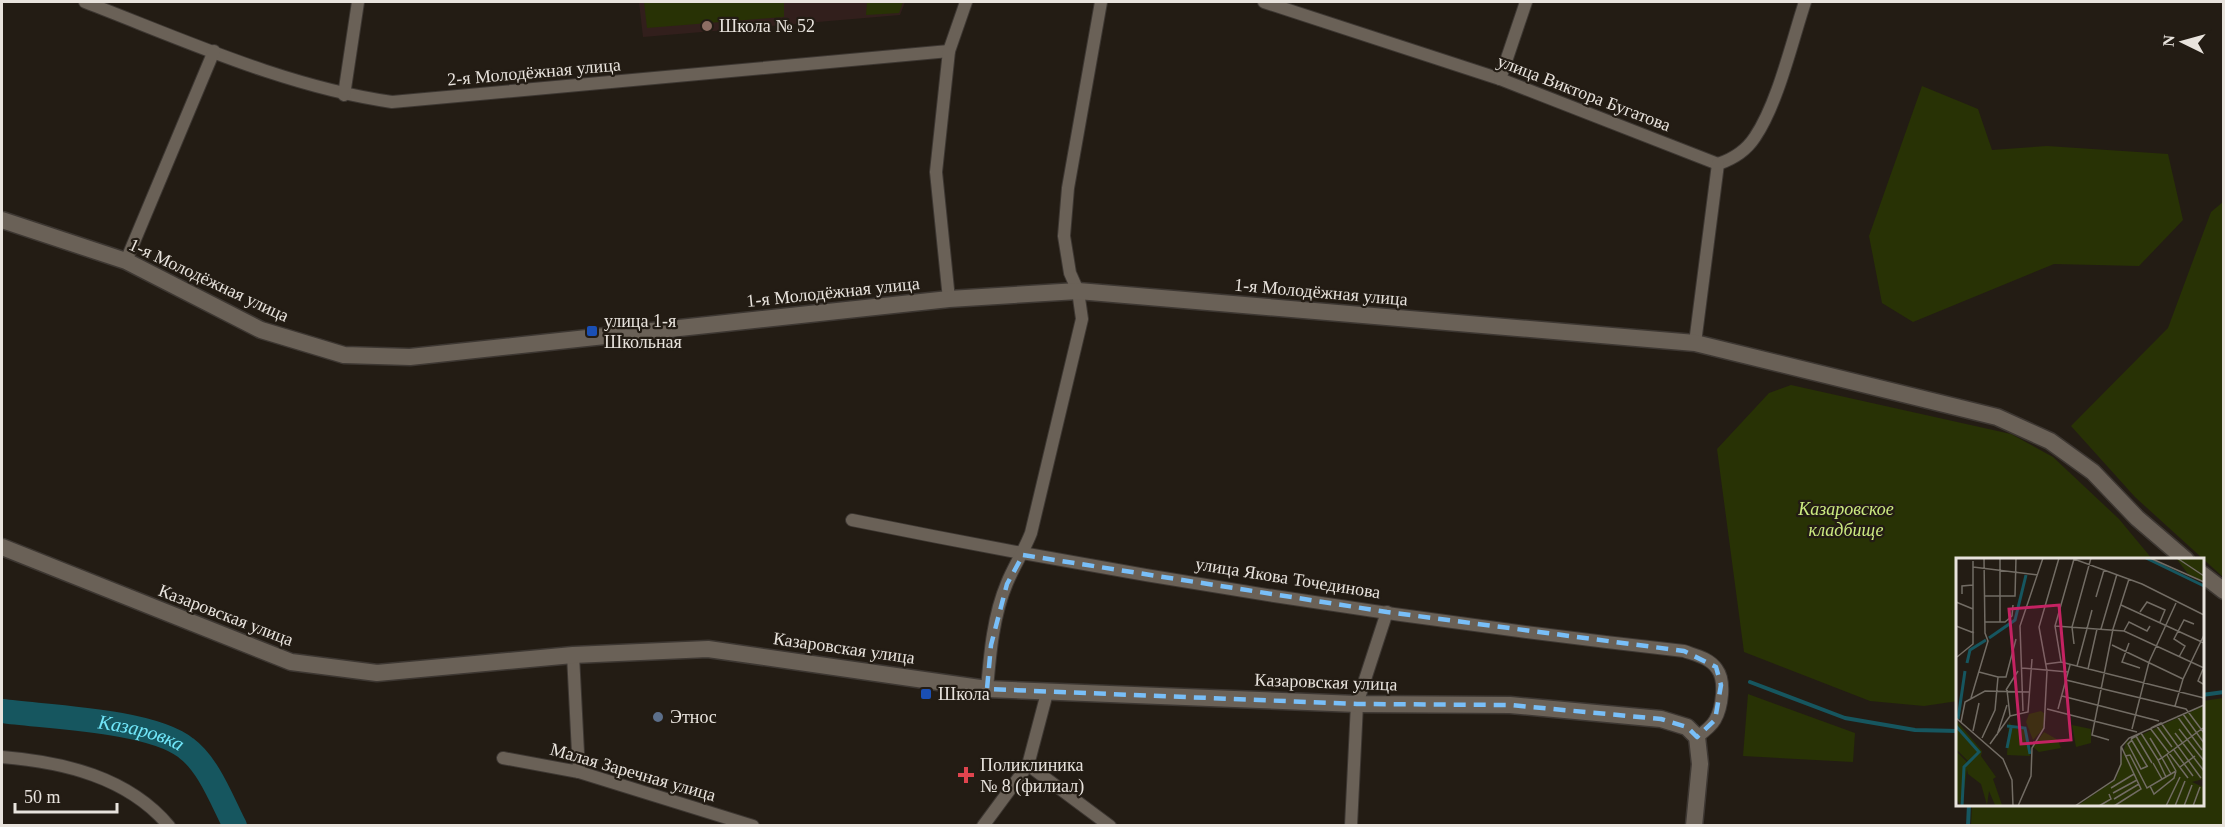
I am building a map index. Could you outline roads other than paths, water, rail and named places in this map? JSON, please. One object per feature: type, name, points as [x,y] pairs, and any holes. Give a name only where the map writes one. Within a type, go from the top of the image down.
[{"type":"street","name":"2-я Молодёжная улица","points":[[85,2],[214,51],[344,95],[402,101],[949,51]]},
{"type":"street","points":[[344,95],[358,2]]},
{"type":"street","points":[[949,299],[936,172],[949,51],[966,2]]},
{"type":"street","points":[[987,688],[991,645],[1007,584],[1023,555],[1034,522],[1082,319],[1078,291],[1070,273],[1065,226],[1070,176],[1101,2]]},
{"type":"street","name":"улица Виктора Бугатова","points":[[1264,2],[1500,79],[1718,164]]},
{"type":"street","points":[[1500,79],[1526,2]]},
{"type":"street","points":[[1695,343],[1718,164],[1735,158],[1755,137],[1774,96],[1805,2]]},
{"type":"street","points":[[126,261],[214,51]]},
{"type":"street","name":"1-я Молодёжная улица","points":[[2,220],[126,261],[261,330],[344,355],[410,357],[949,299],[1078,291],[1695,343],[1997,417],[2050,441],[2093,472],[2137,518],[2184,558]]},
{"type":"street","name":"улица Якова Точединова","points":[[852,520],[1023,555],[1387,612],[1684,651],[1706,659],[1716,667],[1721,685],[1720,707],[1715,720],[1697,736]]},
{"type":"street","name":"Казаровская улица","points":[[2,547],[291,662],[377,673],[573,655],[708,649],[987,688],[1047,693],[1357,704],[1510,705],[1650,718],[1687,727],[1697,736]]},
{"type":"street","points":[[2204,576],[2223,591]]},
{"type":"street","points":[[1351,825],[1357,704],[1387,612]]},
{"type":"street","points":[[573,655],[579,772]]},
{"type":"street","points":[[983,825],[1028,765],[1047,693]]},
{"type":"street","points":[[1694,825],[1700,764],[1697,736]]},
{"type":"street","points":[[2,757],[35,760],[98,776],[144,800],[169,825]]},
{"type":"street","name":"Малая Заречная улица","points":[[503,758],[579,772],[753,825]]},
{"type":"street","points":[[1028,765],[1110,825]]},
{"type":"waterway","points":[[1750,682],[1845,718],[1915,730],[1956,731]]},
{"type":"waterway","points":[[2204,695],[2224,692]]},
{"type":"waterway","name":"Казаровка","points":[[2,711],[98,721],[149,731],[170,739],[186,748],[202,764],[235,826]]},
{"type":"waterway","points":[[1968,826],[1969,806]]},
{"type":"place","name":"Школа № 52","points":[[707,26]]},
{"type":"place","name":"улица 1-я Школьная","points":[[592,331]]},
{"type":"place","name":"Школа","points":[[926,694]]},
{"type":"place","name":"Этнос","points":[[658,717]]},
{"type":"place","name":"Поликлиника № 8 (филиал)","points":[[966,775]]},
{"type":"park label","name":"Казаровское кладбище","points":[[1846,519]]}]
